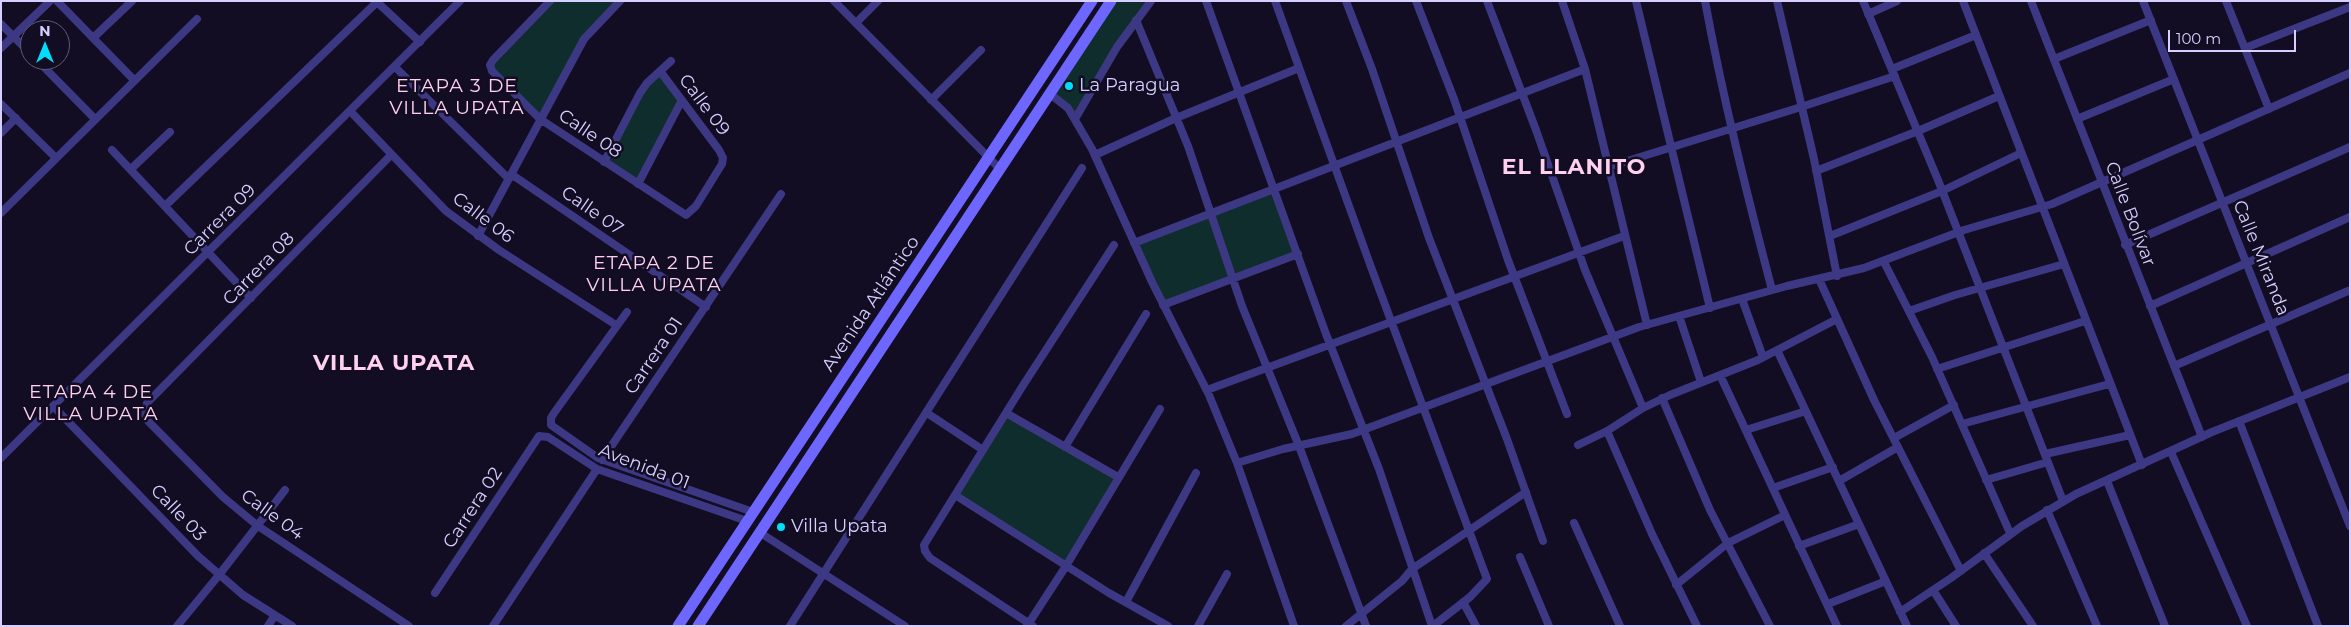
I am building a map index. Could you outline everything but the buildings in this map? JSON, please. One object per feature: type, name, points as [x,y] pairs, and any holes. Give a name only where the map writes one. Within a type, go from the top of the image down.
[{"type":"street","points":[[1,48],[50,1]]},
{"type":"street","points":[[57,1],[134,80]]},
{"type":"street","points":[[93,38],[132,1]]},
{"type":"street","name":"Carrera 09","points":[[1,458],[351,112],[460,1]]},
{"type":"street","name":"Calle 08","points":[[550,1],[491,63],[492,71],[540,119],[683,214],[689,214]]},
{"type":"street","points":[[478,236],[584,39],[620,1]]},
{"type":"street","points":[[834,1],[1000,169]]},
{"type":"street","points":[[856,23],[878,1]]},
{"type":"street","name":"Avenida Atlántico","points":[[678,626],[1092,1]]},
{"type":"street","name":"Avenida Atlántico","points":[[698,626],[1111,1]]},
{"type":"street","points":[[1075,119],[1136,20],[1150,1]]},
{"type":"street","points":[[1206,1],[1330,344],[1394,511],[1432,626],[1487,580],[1390,321],[1275,1]]},
{"type":"street","points":[[1346,1],[1397,140],[1430,238],[1543,541]]},
{"type":"street","points":[[1416,1],[1460,116],[1514,276],[1567,414]]},
{"type":"street","points":[[1487,1],[1578,251],[1611,336],[1643,408]]},
{"type":"street","points":[[1562,1],[1584,69],[1647,325]]},
{"type":"street","points":[[1636,1],[1710,308]]},
{"type":"street","points":[[1705,1],[1731,128],[1772,290]]},
{"type":"street","points":[[1777,1],[1816,171],[1837,276]]},
{"type":"street","points":[[1863,1],[1918,131],[2064,501]]},
{"type":"street","points":[[1868,14],[1897,1]]},
{"type":"street","points":[[1963,1],[2142,465]]},
{"type":"street","name":"Calle Bolívar","points":[[2031,1],[2125,245],[2202,437]]},
{"type":"street","name":"Calle Miranda","points":[[2143,1],[2350,526]]},
{"type":"street","points":[[2226,1],[2269,109]]},
{"type":"street","points":[[165,206],[378,2],[420,42]]},
{"type":"street","points":[[2246,48],[2350,7]]},
{"type":"street","points":[[1,214],[197,18]]},
{"type":"street","points":[[1136,20],[1176,118],[1212,213],[1233,278],[1299,446],[1366,626]]},
{"type":"street","points":[[2054,59],[2150,20]]},
{"type":"street","points":[[1,24],[20,42]]},
{"type":"street","points":[[1608,167],[1801,107],[1893,72],[1976,35]]},
{"type":"street","points":[[931,100],[981,50]]},
{"type":"street","points":[[604,162],[640,93],[671,61]]},
{"type":"street","name":"Calle 07","points":[[395,67],[510,176],[706,307]]},
{"type":"street","points":[[1095,155],[1176,118],[1299,68]]},
{"type":"street","points":[[1134,243],[1584,69]]},
{"type":"street","points":[[47,70],[95,119]]},
{"type":"street","name":"Calle 09","points":[[660,71],[723,158],[722,164],[689,214]]},
{"type":"street","points":[[1237,463],[1299,446],[1334,439],[1486,385],[1611,336],[1742,298],[1837,276],[1884,262],[1958,232],[2043,207],[2350,73]]},
{"type":"street","points":[[2077,119],[2174,79]]},
{"type":"street","points":[[1050,94],[1062,102],[1075,119],[1095,155],[1134,243],[1207,390],[1237,463],[1294,626]]},
{"type":"street","points":[[1816,171],[1918,131],[1999,96]]},
{"type":"street","points":[[638,184],[682,100]]},
{"type":"street","points":[[1,104],[56,158]]},
{"type":"street","name":"Calle 06","points":[[351,112],[446,211],[478,236],[616,325]]},
{"type":"street","points":[[1,133],[16,118]]},
{"type":"street","points":[[131,169],[170,132]]},
{"type":"street","points":[[2125,245],[2223,200],[2350,147]]},
{"type":"street","points":[[112,150],[251,298]]},
{"type":"street","points":[[1830,236],[1942,191],[2021,153]]},
{"type":"street","name":"Carrera 08","points":[[147,403],[391,155]]},
{"type":"street","points":[[790,626],[1082,168]]},
{"type":"street","name":"Carrera 01","points":[[602,460],[781,194]]},
{"type":"street","points":[[2150,306],[2350,217]]},
{"type":"street","points":[[1207,390],[1578,251],[1624,236]]},
{"type":"street","points":[[1114,245],[926,541],[924,548],[926,554],[1030,625],[1160,409]]},
{"type":"street","points":[[1164,305],[1298,254]]},
{"type":"street","points":[[1884,262],[1954,405],[2010,533]]},
{"type":"street","points":[[1909,311],[1980,287],[2064,264]]},
{"type":"street","points":[[1819,279],[1898,447],[1961,571]]},
{"type":"street","points":[[2174,366],[2348,291]]},
{"type":"street","points":[[1742,298],[1764,357]]},
{"type":"street","points":[[616,325],[627,312]]},
{"type":"street","points":[[1065,447],[1146,314]]},
{"type":"street","points":[[1679,316],[1701,382]]},
{"type":"street","points":[[1578,445],[1607,431],[1662,398],[1764,357],[1837,319]]},
{"type":"street","points":[[1937,369],[2085,321]]},
{"type":"street","name":"Avenida 01","points":[[616,325],[551,418],[553,428],[602,460],[750,517]]},
{"type":"street","points":[[1777,350],[1907,626]]},
{"type":"street","points":[[1720,375],[1837,626]]},
{"type":"street","points":[[1900,612],[1961,571],[2010,533],[2064,501],[2202,437],[2350,377]]},
{"type":"street","points":[[1962,424],[2026,405],[2110,384]]},
{"type":"street","points":[[1662,398],[1706,501],[1770,626]]},
{"type":"street","name":"Calle 04","points":[[147,403],[145,415],[148,421],[223,497],[258,526],[408,626]]},
{"type":"street","points":[[1894,438],[1954,405]]},
{"type":"street","name":"Calle 03","points":[[54,407],[198,556],[243,595],[292,626]]},
{"type":"street","points":[[1746,430],[1806,410]]},
{"type":"street","points":[[926,413],[983,450]]},
{"type":"street","points":[[1006,413],[1118,477]]},
{"type":"street","points":[[2239,421],[2318,626]]},
{"type":"street","points":[[1607,431],[1676,585],[1697,626]]},
{"type":"street","points":[[2045,454],[2130,435]]},
{"type":"street","name":"Avenida 01","points":[[535,440],[538,436],[548,437],[597,469],[750,517]]},
{"type":"street","name":"Carrera 02","points":[[435,593],[535,440]]},
{"type":"street","points":[[1839,481],[1898,447]]},
{"type":"street","points":[[2171,452],[2247,626]]},
{"type":"street","points":[[1986,480],[2048,462]]},
{"type":"street","points":[[1773,488],[1833,467]]},
{"type":"street","points":[[493,626],[597,469]]},
{"type":"street","points":[[1126,602],[1196,473]]},
{"type":"street","points":[[2107,481],[2165,626]]},
{"type":"street","points":[[177,626],[285,490]]},
{"type":"street","points":[[1346,626],[1361,612],[1402,581],[1412,569],[1526,492]]},
{"type":"street","points":[[955,495],[1066,566],[1168,626]]},
{"type":"street","points":[[2047,510],[2097,626]]},
{"type":"street","points":[[1676,585],[1728,543],[1785,515]]},
{"type":"street","points":[[1574,522],[1620,626]]},
{"type":"street","points":[[1799,546],[1860,524]]},
{"type":"street","points":[[759,532],[905,626]]},
{"type":"street","points":[[1984,553],[2033,626]]},
{"type":"street","points":[[1520,557],[1549,626]]},
{"type":"street","points":[[1198,626],[1227,574]]},
{"type":"street","points":[[1828,604],[1886,581]]},
{"type":"street","points":[[1934,590],[1956,626]]},
{"type":"street","points":[[1463,602],[1476,626]]},
{"type":"street","points":[[268,626],[275,615]]},
{"type":"green space","points":[[550,1],[620,1],[598,22],[540,119],[492,71],[491,63]]},
{"type":"green space","points":[[1111,1],[1151,1],[1075,119],[1050,94]]},
{"type":"green space","points":[[660,71],[682,100],[638,184],[605,162],[633,105]]},
{"type":"green space","points":[[1274,189],[1298,254],[1163,305],[1134,243]]},
{"type":"green space","points":[[1006,413],[1118,477],[1066,566],[955,495]]},
{"type":"place","name":"La Paragua","points":[[1069,86]]},
{"type":"place","name":"Villa Upata","points":[[781,527]]},
{"type":"district","name":"ETAPA 3 DE VILLA UPATA","points":[[457,97]]},
{"type":"district","name":"EL LLANITO","points":[[1574,168]]},
{"type":"district","name":"ETAPA 2 DE VILLA UPATA","points":[[654,274]]},
{"type":"district","name":"VILLA UPATA","points":[[394,364]]},
{"type":"district","name":"ETAPA 4 DE VILLA UPATA","points":[[91,403]]}]
